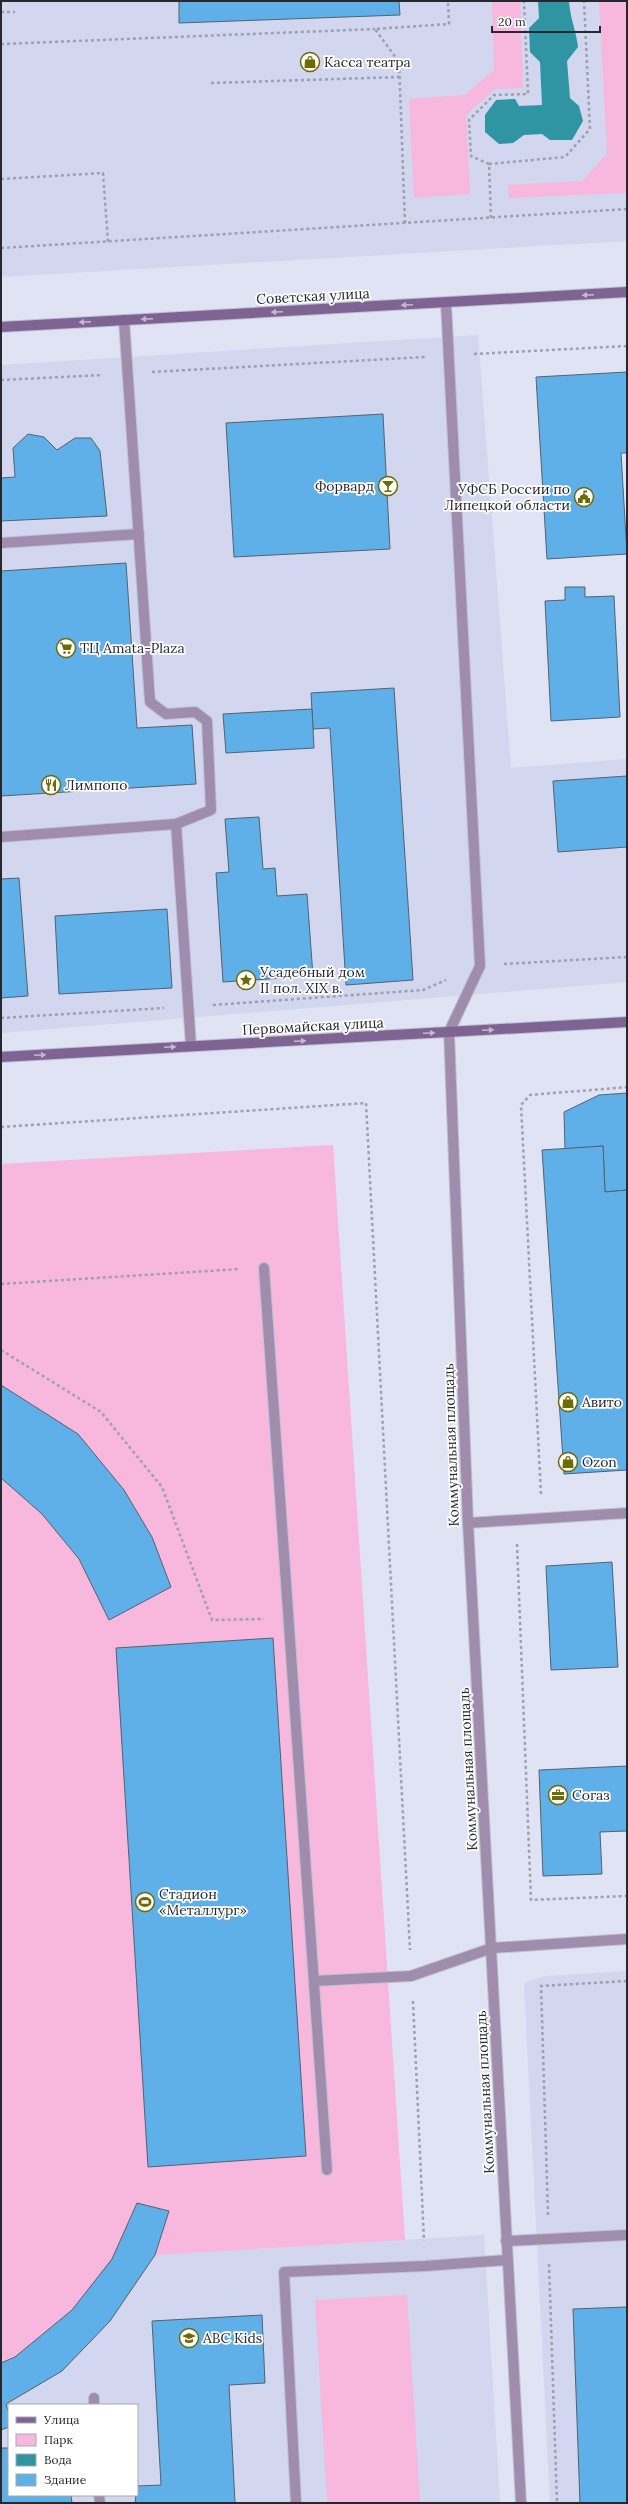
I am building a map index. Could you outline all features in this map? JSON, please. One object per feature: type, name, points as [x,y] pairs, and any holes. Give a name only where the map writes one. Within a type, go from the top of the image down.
[{"type":"main road","name":"Советская улица","points":[[1,327],[627,292]]},
{"type":"main road","name":"Первомайская улица","points":[[1,1057],[627,1022]]},
{"type":"street","points":[[446,303],[480,966],[449,1032]]},
{"type":"street","points":[[1,837],[176,824],[211,810],[207,722],[195,712],[166,714],[150,702],[124,320]]},
{"type":"street","points":[[1,543],[139,534]]},
{"type":"street","points":[[176,824],[191,1046]]},
{"type":"street","name":"Коммунальная площадь","points":[[449,1032],[468,1523],[521,2503]]},
{"type":"street","points":[[264,1268],[326,2170]]},
{"type":"street","points":[[468,1523],[627,1513]]},
{"type":"street","points":[[314,1981],[411,1976],[492,1948],[627,1940]]},
{"type":"street","points":[[506,2241],[627,2235]]},
{"type":"street","points":[[296,2503],[284,2272],[425,2266],[507,2260]]},
{"type":"path","points":[[1,44],[375,29],[448,24],[448,1]]},
{"type":"path","points":[[524,1],[528,94],[494,95],[470,120],[471,156],[489,164],[565,157],[590,129],[584,1]]},
{"type":"path","points":[[1,12],[15,12]]},
{"type":"path","points":[[375,29],[399,62],[405,223]]},
{"type":"path","points":[[211,83],[400,77]]},
{"type":"path","points":[[489,164],[491,218]]},
{"type":"path","points":[[1,179],[103,173],[108,242]]},
{"type":"path","points":[[1,248],[627,209]]},
{"type":"path","points":[[1,380],[627,346]]},
{"type":"path","points":[[1,1018],[423,990],[480,966],[627,957]]},
{"type":"path","points":[[627,1087],[530,1095],[521,1105],[542,1518],[515,1546],[531,1900],[627,1896]]},
{"type":"path","points":[[1,1127],[366,1103],[425,2266]]},
{"type":"path","points":[[1,1284],[264,1268]]},
{"type":"path","points":[[1,1350],[101,1412],[162,1487],[212,1620],[288,1619]]},
{"type":"path","points":[[556,2503],[541,1986],[627,1981]]},
{"type":"shaded area","points":[[1,1],[627,1],[627,241],[1,277]]},
{"type":"shaded area","points":[[478,335],[511,768],[627,759],[627,982],[1,1033],[1,365]]},
{"type":"shaded area","points":[[627,1971],[627,2503],[550,2503],[524,1983],[546,1976]]},
{"type":"shaded area","points":[[484,2235],[500,2503],[1,2503],[1,2430],[8,2427],[8,2496],[138,2496],[138,2404],[8,2404],[8,2411],[6,2404],[110,2321],[155,2255]]},
{"type":"green space","points":[[492,1],[520,1],[523,88],[495,89],[466,115],[470,194],[414,198],[409,99],[465,95],[494,70]]},
{"type":"green space","points":[[599,1],[627,1],[627,193],[509,198],[508,185],[582,181],[607,154]]},
{"type":"green space","points":[[333,1145],[405,2240],[155,2255],[110,2321],[62,2371],[6,2404],[8,2411],[8,2427],[1,2430],[1,1164]]},
{"type":"green space","points":[[407,2295],[420,2503],[327,2503],[315,2300]]},
{"type":"water","points":[[538,1],[569,1],[578,47],[567,61],[570,98],[579,106],[583,121],[572,140],[550,140],[542,134],[524,135],[513,143],[499,144],[485,132],[485,115],[496,100],[515,99],[519,106],[542,105],[540,62],[530,52],[529,28],[539,18]]},
{"type":"building","points":[[179,1],[399,1],[400,15],[179,23]]},
{"type":"building","name":"УФСБ России по Липецкой области","points":[[627,372],[627,453],[621,453],[627,554],[547,559],[536,377]]},
{"type":"building","points":[[383,414],[390,549],[234,557],[226,423]]},
{"type":"building","points":[[28,434],[44,437],[57,450],[75,438],[91,438],[100,451],[107,516],[1,521],[1,478],[15,477],[13,448]]},
{"type":"building","name":"ТЦ Amata-Plaza","points":[[126,563],[137,728],[192,725],[196,784],[1,796],[1,571]]},
{"type":"building","points":[[565,587],[585,587],[585,597],[614,596],[620,717],[551,721],[545,601],[565,600]]},
{"type":"building","points":[[394,688],[413,980],[346,985],[330,728],[313,729],[311,693]]},
{"type":"building","points":[[312,709],[314,748],[226,753],[223,714]]},
{"type":"building","points":[[627,776],[627,847],[558,852],[553,781]]},
{"type":"building","points":[[259,817],[263,869],[275,868],[277,896],[307,894],[313,976],[223,982],[216,873],[229,872],[225,819]]},
{"type":"building","points":[[19,878],[28,996],[1,998],[1,879]]},
{"type":"building","points":[[167,909],[172,988],[59,994],[55,916]]},
{"type":"building","points":[[627,1093],[627,1190],[605,1192],[603,1146],[565,1149],[564,1112],[599,1095]]},
{"type":"building","points":[[603,1146],[605,1192],[627,1190],[627,1470],[564,1474],[542,1150]]},
{"type":"building","points":[[1,1385],[78,1434],[124,1490],[152,1537],[171,1587],[109,1620],[79,1559],[42,1514],[1,1478]]},
{"type":"building","points":[[612,1562],[618,1667],[551,1670],[546,1566]]},
{"type":"building","points":[[273,1638],[306,2156],[148,2167],[116,1648]]},
{"type":"building","points":[[627,1766],[627,1831],[600,1832],[602,1874],[543,1876],[539,1770]]},
{"type":"building","points":[[137,2203],[169,2211],[155,2255],[110,2321],[62,2371],[6,2404],[8,2411],[8,2427],[1,2430],[1,2363],[15,2357],[72,2310],[112,2259]]},
{"type":"building","points":[[627,2307],[627,2503],[580,2503],[573,2309]]},
{"type":"building","points":[[262,2315],[265,2383],[229,2385],[235,2503],[135,2503],[136,2496],[138,2496],[138,2486],[161,2485],[152,2321]]},
{"type":"building","points":[[1,2448],[8,2448],[8,2496],[71,2496],[72,2503],[1,2503]]},
{"type":"place","name":"Касса театра","points":[[310,62]]},
{"type":"place","name":"Форвард","points":[[388,486]]},
{"type":"place","name":"УФСБ России по Липецкой области","points":[[584,497]]},
{"type":"place","name":"ТЦ Amata-Plaza","points":[[66,648]]},
{"type":"place","name":"Лимпопо","points":[[51,785]]},
{"type":"place","name":"Усадебный дом II пол. XIX в.","points":[[246,980]]},
{"type":"place","name":"Авито","points":[[568,1402]]},
{"type":"place","name":"Ozon","points":[[568,1462]]},
{"type":"place","name":"Согаз","points":[[558,1795]]},
{"type":"place","name":"Стадион «Металлург»","points":[[145,1902]]},
{"type":"place","name":"ABC Kids","points":[[189,2338]]}]
